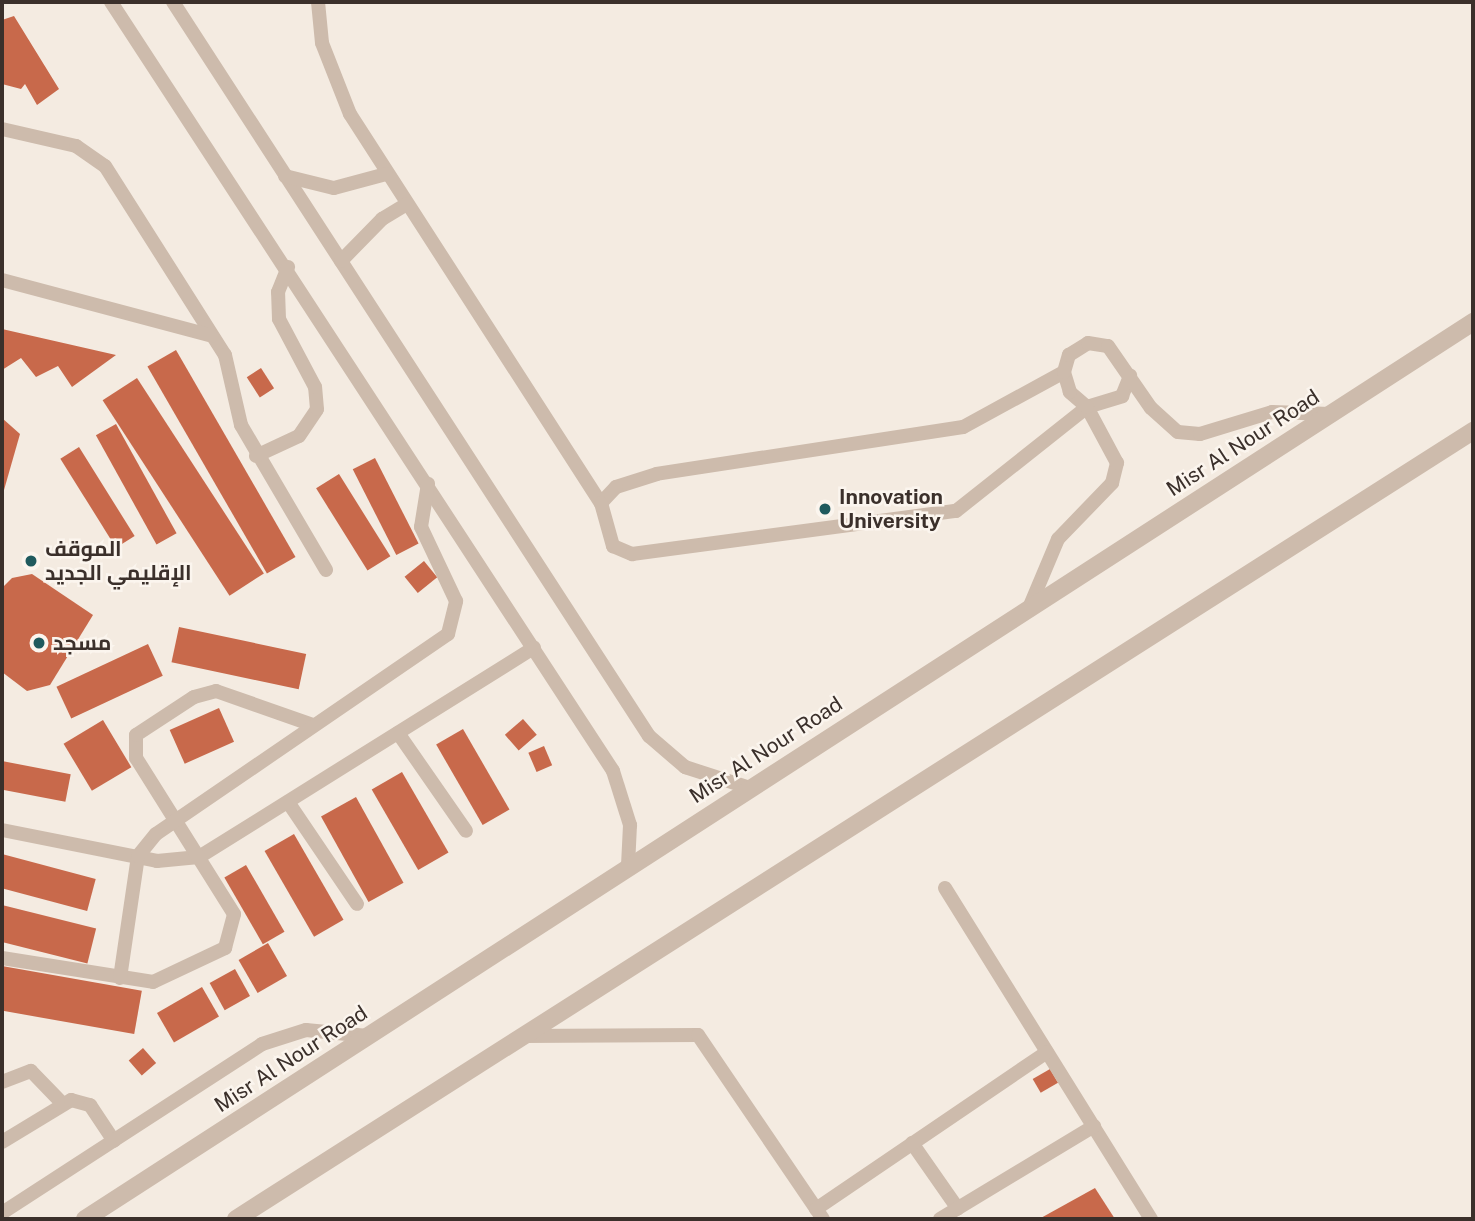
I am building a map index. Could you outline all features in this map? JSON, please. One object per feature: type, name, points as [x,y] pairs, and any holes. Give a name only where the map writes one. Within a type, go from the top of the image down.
[{"type":"street","name":"Misr Al Nour Road","points":[[85,1219],[1473,322]]},
{"type":"street","points":[[236,1219],[518,1036],[1473,432]]},
{"type":"lane","points":[[111,2],[288,267],[534,648],[620,787],[630,825],[628,866]]},
{"type":"lane","points":[[173,2],[649,736],[685,767],[750,788]]},
{"type":"lane","points":[[318,2],[322,43],[350,114],[386,174],[601,503],[613,546],[632,554],[956,511],[1087,407],[1122,397],[1130,376]]},
{"type":"lane","points":[[2,128],[76,146],[105,166],[228,360],[240,425],[326,570]]},
{"type":"lane","points":[[285,176],[334,188],[386,174]]},
{"type":"lane","points":[[341,261],[382,219],[407,204]]},
{"type":"lane","points":[[257,456],[299,436],[317,409],[315,387],[279,319],[278,292],[288,267]]},
{"type":"lane","points":[[2,280],[212,336]]},
{"type":"lane","points":[[1029,608],[1058,539],[1112,483],[1117,463],[1087,407],[1070,392],[1064,372],[1069,355],[1088,343],[1108,346],[1151,408],[1178,432],[1200,435],[1272,412],[1330,414]]},
{"type":"lane","points":[[601,503],[616,487],[657,474],[963,427],[1064,372]]},
{"type":"lane","points":[[120,978],[138,856],[174,816],[439,642],[454,624],[456,601],[421,527],[428,484]]},
{"type":"lane","points":[[2,830],[138,856],[199,857],[534,648]]},
{"type":"lane","points":[[2,958],[120,978],[164,979],[231,940],[234,914],[134,751],[136,735],[216,691],[313,725]]},
{"type":"lane","points":[[398,733],[466,831]]},
{"type":"lane","points":[[288,802],[357,904]]},
{"type":"lane","points":[[945,888],[1151,1219]]},
{"type":"lane","points":[[2,1213],[284,1035],[327,1028],[368,1036]]},
{"type":"lane","points":[[518,1036],[698,1035],[819,1214],[912,1143],[1047,1052]]},
{"type":"lane","points":[[2,1082],[31,1071],[62,1103]]},
{"type":"lane","points":[[2,1142],[62,1103],[90,1105],[114,1141]]},
{"type":"lane","points":[[940,1219],[1094,1126]]},
{"type":"lane","points":[[912,1143],[958,1209]]},
{"type":"building","points":[[14,16],[59,89],[37,105],[25,84],[21,89],[2,84],[2,20]]},
{"type":"building","points":[[2,329],[116,355],[72,387],[58,366],[36,377],[21,358],[2,370]]},
{"type":"building","points":[[176,350],[296,557],[267,573],[147,366]]},
{"type":"building","points":[[261,368],[274,388],[260,397],[247,377]]},
{"type":"building","points":[[137,378],[264,573],[230,596],[103,400]]},
{"type":"building","points":[[2,418],[20,434],[2,497]]},
{"type":"building","points":[[116,424],[177,533],[156,544],[96,435]]},
{"type":"building","points":[[79,447],[135,536],[116,548],[60,459]]},
{"type":"building","points":[[375,458],[419,544],[396,555],[353,469]]},
{"type":"building","points":[[339,474],[390,556],[368,571],[316,488]]},
{"type":"building","points":[[424,561],[437,577],[418,593],[405,577]]},
{"type":"building","name":"مسجد","points":[[32,574],[93,615],[50,685],[27,691],[2,672],[2,588],[12,578]]},
{"type":"building","points":[[179,627],[306,654],[299,689],[172,662]]},
{"type":"building","points":[[148,644],[163,676],[71,718],[56,687]]},
{"type":"building","points":[[219,708],[234,742],[185,764],[170,730]]},
{"type":"building","points":[[523,719],[537,735],[519,751],[505,735]]},
{"type":"building","points":[[103,720],[131,767],[92,791],[64,744]]},
{"type":"building","points":[[463,729],[510,810],[483,825],[436,744]]},
{"type":"building","points":[[544,746],[552,765],[537,772],[528,753]]},
{"type":"building","points":[[2,761],[71,774],[65,802],[2,790]]},
{"type":"building","points":[[402,772],[449,853],[418,870],[372,790]]},
{"type":"building","points":[[356,797],[404,883],[369,902],[321,816]]},
{"type":"building","points":[[294,834],[344,920],[314,937],[265,851]]},
{"type":"building","points":[[2,854],[96,879],[87,911],[2,888]]},
{"type":"building","points":[[246,865],[284,932],[263,944],[224,878]]},
{"type":"building","points":[[2,905],[96,928],[87,963],[2,942]]},
{"type":"building","points":[[268,943],[287,976],[258,993],[239,960]]},
{"type":"building","points":[[2,966],[142,991],[134,1034],[2,1011]]},
{"type":"building","points":[[235,969],[250,996],[225,1010],[210,983]]},
{"type":"building","points":[[202,987],[219,1016],[174,1042],[157,1013]]},
{"type":"building","points":[[143,1048],[156,1063],[142,1076],[129,1060]]},
{"type":"building","points":[[1050,1069],[1058,1083],[1041,1093],[1033,1079]]},
{"type":"building","points":[[1095,1188],[1115,1219],[1039,1219]]},
{"type":"place","name":"Innovation University","points":[[825,509]]},
{"type":"place","name":"الموقف الإقليمي الجديد","points":[[31,561]]},
{"type":"place","name":"مسجد","points":[[39,643]]}]
